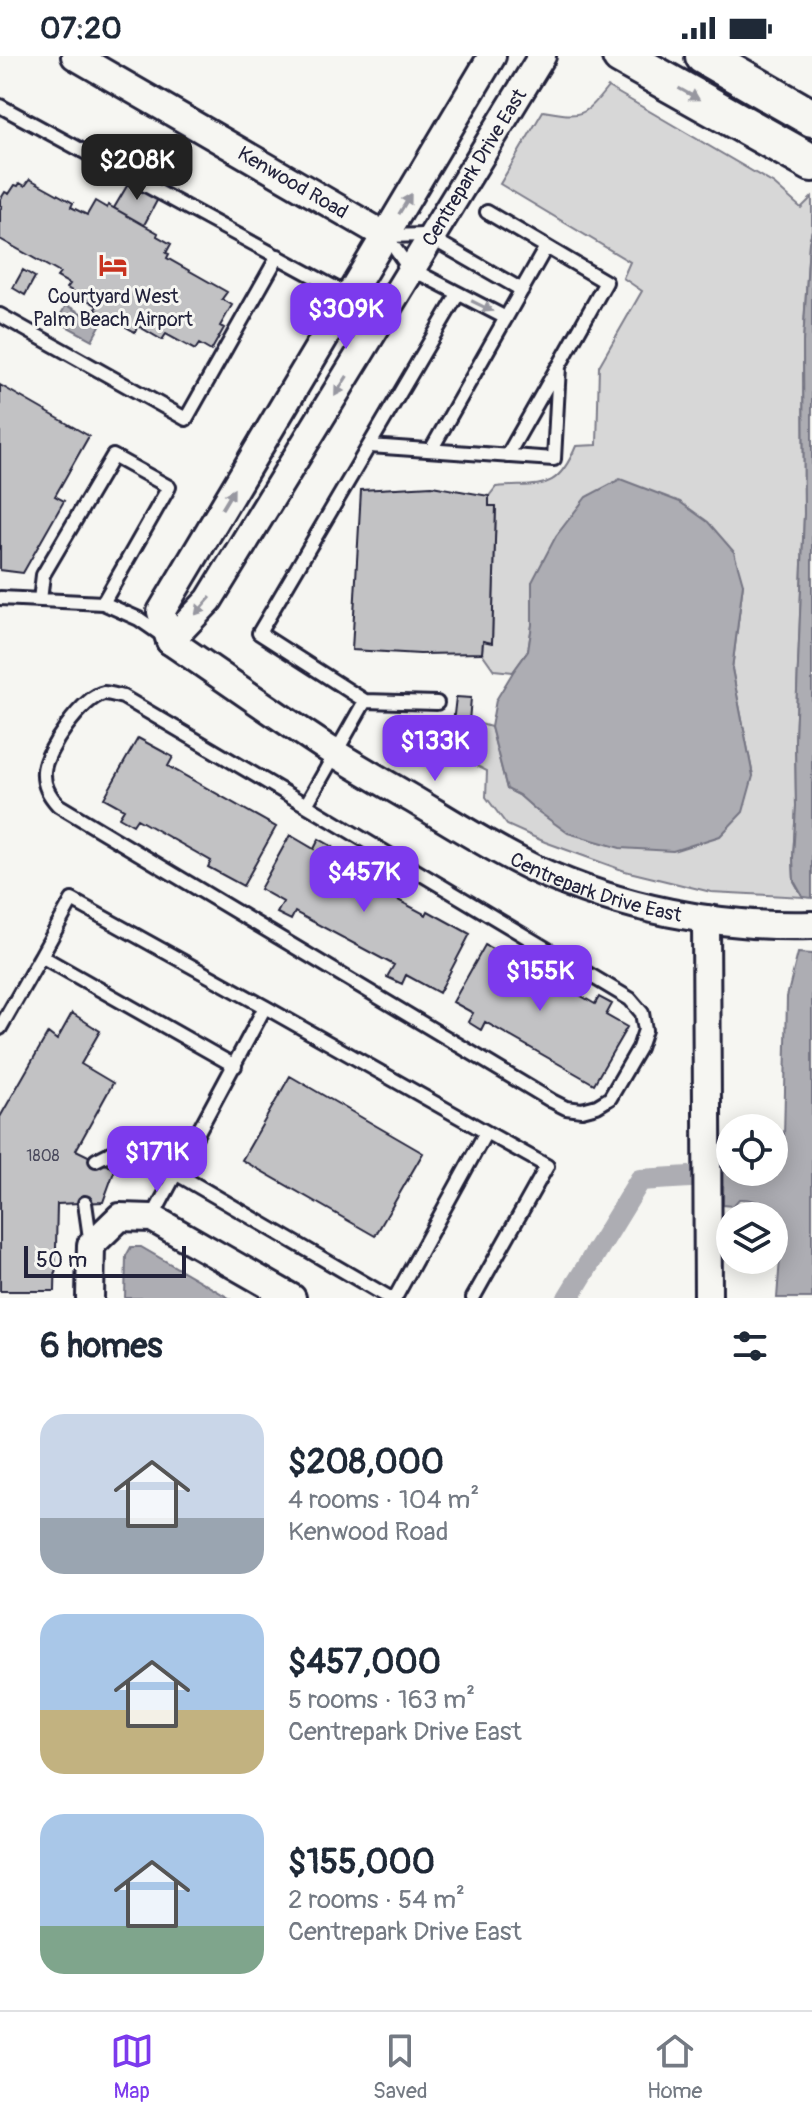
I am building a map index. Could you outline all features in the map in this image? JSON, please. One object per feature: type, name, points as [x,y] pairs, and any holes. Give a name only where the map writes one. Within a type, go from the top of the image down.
[{"type":"street","name":"Kenwood Road","points":[[75,56],[386,236]]},
{"type":"street","name":"Centrepark Drive East","points":[[492,56],[161,612],[170,641],[335,753],[500,851],[536,870],[609,897],[706,919],[708,1298]]},
{"type":"street","name":"Centrepark Drive East","points":[[170,641],[209,600],[542,56]]},
{"type":"street","points":[[621,56],[802,158]]},
{"type":"street","points":[[704,56],[812,118]]},
{"type":"street","points":[[706,919],[779,926],[812,925]]},
{"type":"street","points":[[90,1298],[91,1245],[120,1217],[152,1218],[292,1298]]},
{"type":"lane","points":[[0,106],[350,296]]},
{"type":"lane","points":[[487,212],[606,282],[507,456]]},
{"type":"lane","points":[[386,236],[426,235],[522,290]]},
{"type":"lane","points":[[386,236],[413,270],[506,318]]},
{"type":"lane","points":[[431,450],[546,247]]},
{"type":"lane","points":[[0,315],[186,419],[278,256]]},
{"type":"lane","points":[[437,703],[365,701],[259,633],[458,294]]},
{"type":"lane","points":[[370,446],[554,459],[559,366]]},
{"type":"lane","points":[[40,600],[43,575],[113,456],[169,487],[103,603]]},
{"type":"lane","points":[[0,598],[103,603],[139,619],[170,641]]},
{"type":"lane","points":[[104,693],[123,697],[306,805],[630,999],[642,1013],[645,1030],[639,1048],[610,1098],[582,1110],[566,1108],[552,1101],[58,805],[50,796],[43,773],[45,762],[75,714],[104,693]]},
{"type":"lane","points":[[306,805],[365,701]]},
{"type":"lane","points":[[0,1028],[72,900],[547,1166],[473,1298]]},
{"type":"lane","points":[[41,956],[235,1066]]},
{"type":"lane","points":[[152,1218],[265,1007]]},
{"type":"lane","points":[[96,1160],[116,1150],[141,1153],[392,1298],[486,1132]]},
{"type":"lane","points":[[85,1203],[91,1245]]},
{"type":"shaded area","points":[[608,87],[774,184],[801,208],[812,197],[803,343],[804,514],[793,858],[794,881],[803,897],[711,892],[625,871],[545,842],[507,825],[486,797],[487,771],[475,765],[474,722],[491,727],[507,789],[536,810],[753,776],[732,669],[743,584],[532,582],[532,625],[528,651],[513,672],[494,670],[482,653],[483,641],[492,642],[496,507],[489,506],[489,496],[496,487],[535,485],[554,479],[569,461],[576,446],[597,445],[599,366],[642,291],[623,278],[630,262],[500,184],[543,111],[581,113]]},
{"type":"shaded area","points":[[812,230],[812,898],[803,897],[794,881],[793,858],[804,514],[803,343]]},
{"type":"shaded area","points":[[66,305],[101,324],[92,340],[57,321]]},
{"type":"shaded area","points":[[620,479],[680,502],[708,522],[734,552],[743,584],[732,669],[753,776],[743,812],[720,836],[673,851],[620,848],[568,833],[507,789],[491,727],[496,700],[528,651],[532,625],[532,582],[556,536],[586,497]]},
{"type":"shaded area","points":[[798,953],[812,954],[812,1298],[777,1298],[779,1274],[788,1274],[788,1202],[739,1199],[736,1202],[723,1202],[723,1186],[788,1186],[788,1114],[785,1114],[787,997]]},
{"type":"shaded area","points":[[131,1247],[141,1247],[229,1298],[125,1298],[126,1256]]},
{"type":"building","name":"Courtyard West Palm Beach Airport","points":[[30,179],[73,203],[71,207],[87,215],[95,201],[158,233],[157,236],[171,244],[167,258],[227,292],[222,299],[232,305],[211,351],[199,344],[195,350],[166,334],[162,340],[138,326],[135,332],[95,309],[99,303],[96,305],[67,288],[70,284],[57,277],[60,273],[0,239],[0,200],[15,185],[20,183],[25,186]]},
{"type":"building","points":[[131,179],[160,195],[144,225],[114,208]]},
{"type":"building","points":[[23,270],[35,277],[25,295],[13,288]]},
{"type":"building","points":[[0,385],[89,436],[55,496],[64,501],[23,573],[0,570]]},
{"type":"building","points":[[432,486],[489,496],[489,506],[496,506],[492,643],[483,641],[482,653],[420,654],[352,650],[361,490]]},
{"type":"building","points":[[456,697],[471,698],[468,733],[452,732]]},
{"type":"building","points":[[138,738],[173,757],[168,766],[276,827],[243,886],[208,867],[211,861],[137,819],[133,825],[119,817],[124,809],[104,798]]},
{"type":"building","points":[[290,835],[314,849],[319,839],[333,847],[327,858],[370,881],[374,873],[387,880],[381,891],[426,915],[428,911],[470,934],[439,993],[406,975],[402,984],[387,977],[394,965],[295,912],[291,920],[277,913],[283,902],[260,889]]},
{"type":"building","points":[[485,945],[505,956],[507,953],[595,1004],[599,997],[612,1004],[606,1015],[627,1027],[594,1084],[485,1022],[481,1030],[468,1022],[473,1013],[453,1002]]},
{"type":"building","points":[[72,1013],[100,1031],[81,1064],[113,1083],[76,1150],[115,1169],[103,1202],[57,1204],[55,1291],[0,1291],[0,1117],[48,1033],[57,1040]]},
{"type":"building","points":[[290,1076],[423,1153],[375,1236],[242,1160]]},
{"type":"waterway","points":[[568,1298],[640,1180],[716,1175]]},
{"type":"place","name":"Courtyard West Palm Beach Airport","points":[[113,265]]}]
